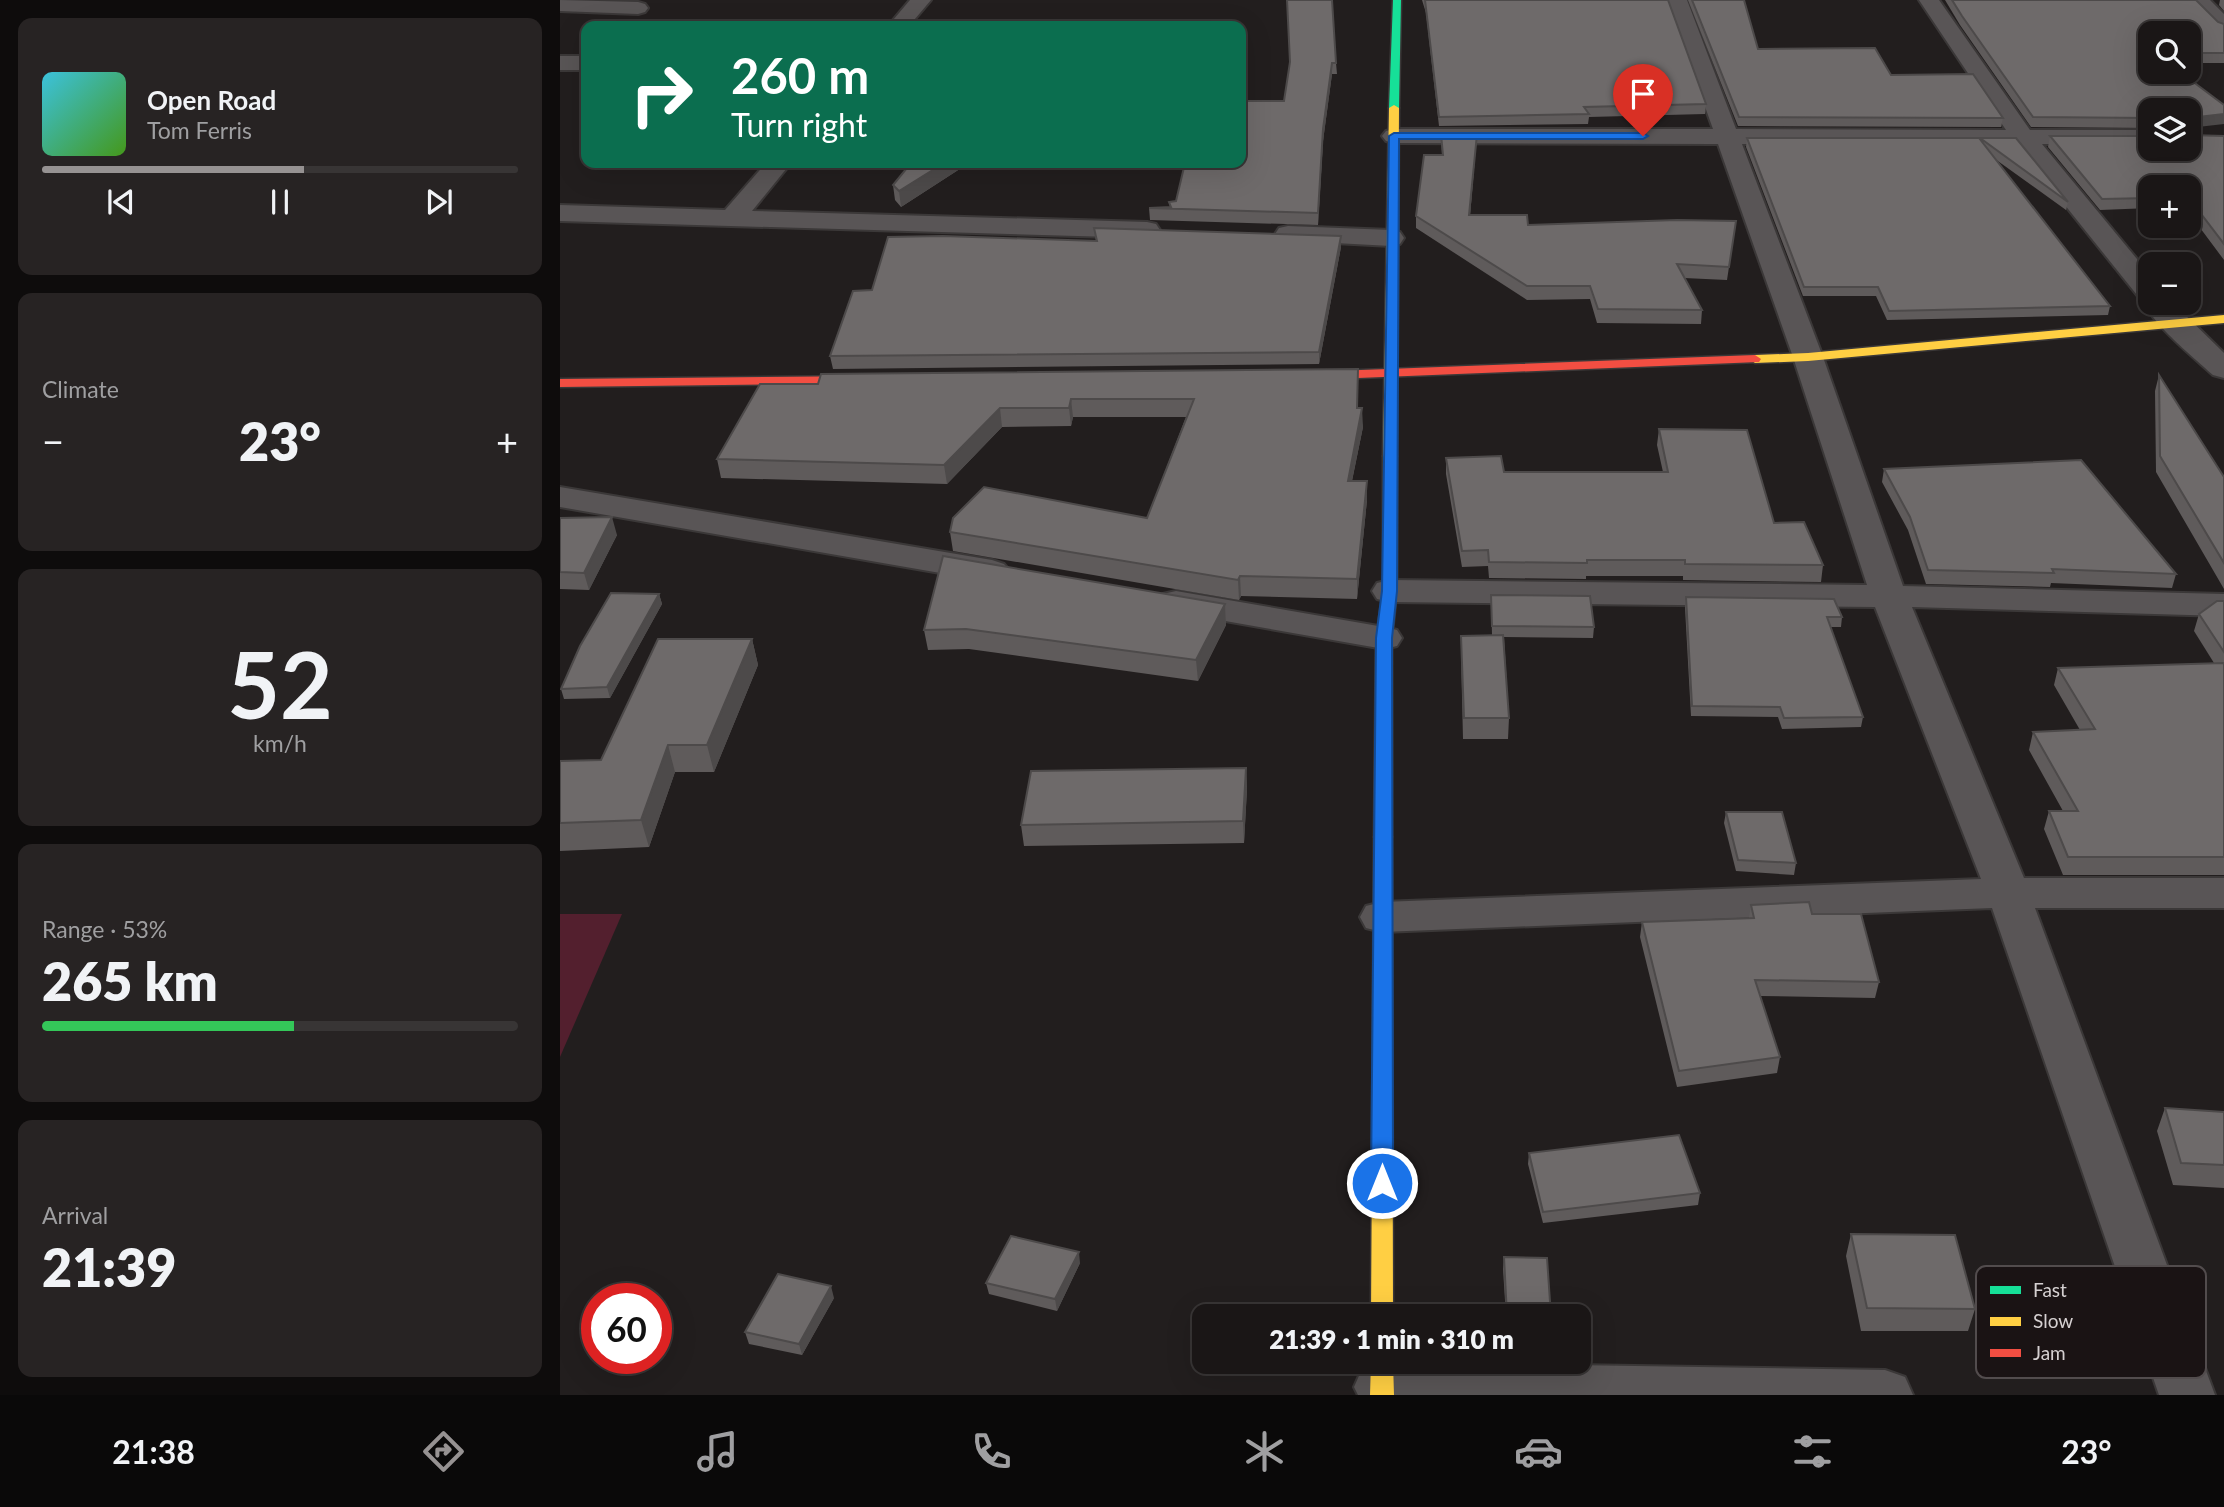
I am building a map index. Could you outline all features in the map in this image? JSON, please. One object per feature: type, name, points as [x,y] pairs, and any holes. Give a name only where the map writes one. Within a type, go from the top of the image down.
[{"type":"main road","points":[[1382,1304],[1384,638],[1390,591],[1391,238],[1397,0]]},
{"type":"main road","points":[[1295,376],[1390,375],[1808,357],[2151,315]]},
{"type":"main road","points":[[2186,315],[2224,319]]},
{"type":"main road","points":[[560,383],[882,380]]},
{"type":"street","points":[[902,21],[921,0]]},
{"type":"street","points":[[1677,0],[1808,357],[1889,596],[2008,893],[2141,1266]]},
{"type":"street","points":[[1929,0],[2023,137],[2138,278]]},
{"type":"street","points":[[2198,0],[2224,26]]},
{"type":"street","points":[[560,5],[642,4]]},
{"type":"street","points":[[622,21],[642,4]]},
{"type":"street","points":[[1394,136],[2138,137]]},
{"type":"street","points":[[732,218],[775,168]]},
{"type":"street","points":[[560,213],[1171,231]]},
{"type":"street","points":[[1267,234],[1391,238]]},
{"type":"street","points":[[2169,315],[2224,369]]},
{"type":"street","points":[[560,496],[1027,577]]},
{"type":"street","points":[[1390,591],[1889,596],[2224,605]]},
{"type":"street","points":[[1150,598],[1384,638]]},
{"type":"street","points":[[1382,917],[2008,893],[2224,893]]},
{"type":"street","points":[[2181,1378],[2187,1395]]},
{"type":"street","points":[[1382,1381],[1885,1395]]},
{"type":"shaded area","points":[[560,914],[622,914],[560,1057]]},
{"type":"building","points":[[1287,0],[1332,0],[1336,63],[1332,63],[1323,129],[1318,213],[1149,208],[1171,207],[1169,202],[1176,201],[1184,168],[1246,168],[1246,101],[1284,101],[1290,62]]},
{"type":"building","points":[[1425,0],[1668,0],[1706,104],[1584,107],[1589,114],[1439,117]]},
{"type":"building","points":[[1692,0],[1744,0],[1758,49],[1875,48],[1891,75],[1973,74],[2003,118],[1739,117]]},
{"type":"building","points":[[1952,0],[2196,0],[2218,22],[2224,24],[2224,53],[2201,53],[2201,21],[2138,21],[2138,84],[2196,84],[2224,105],[2224,114],[2201,117],[2201,98],[2138,98],[2138,118],[2033,117]]},
{"type":"building","points":[[1441,134],[1477,134],[1469,215],[1527,215],[1528,225],[1677,220],[1736,221],[1729,267],[1677,264],[1702,310],[1598,309],[1590,286],[1527,286],[1416,216],[1424,155],[1443,155]]},
{"type":"building","points":[[2201,135],[2224,136],[2224,244],[2201,214],[2201,175],[2138,175],[2138,198],[2102,199],[2050,136],[2138,136],[2138,161],[2201,161]]},
{"type":"building","points":[[1747,138],[1979,138],[2110,306],[1889,311],[1878,287],[1804,287]]},
{"type":"building","points":[[1980,138],[2016,138],[2068,202]]},
{"type":"building","points":[[907,168],[936,168],[899,191],[893,185]]},
{"type":"building","points":[[1094,228],[1341,236],[1319,352],[830,356],[853,291],[872,290],[888,237],[1097,241]]},
{"type":"building","points":[[1358,369],[1357,408],[1362,408],[1348,481],[1367,481],[1357,579],[1240,576],[1238,580],[950,532],[953,518],[984,487],[1147,518],[1194,399],[1071,399],[1069,408],[1000,408],[944,465],[717,459],[760,384],[818,384],[821,374]]},
{"type":"building","points":[[2159,375],[2224,477],[2224,563],[2160,456]]},
{"type":"building","points":[[1659,429],[1747,430],[1774,523],[1804,522],[1823,565],[1685,564],[1685,560],[1489,562],[1488,550],[1462,551],[1446,458],[1501,456],[1504,472],[1668,472]]},
{"type":"building","points":[[2081,460],[2176,574],[2052,569],[2054,573],[1928,570],[1910,517],[1884,469]]},
{"type":"building","points":[[612,517],[584,573],[560,572],[560,518]]},
{"type":"building","points":[[943,556],[1225,604],[1196,660],[966,629],[924,630]]},
{"type":"building","points":[[611,593],[659,594],[607,687],[561,689],[580,646]]},
{"type":"building","points":[[1491,595],[1590,596],[1594,627],[1492,626]]},
{"type":"building","points":[[1686,597],[1834,599],[1842,617],[1827,617],[1863,717],[1784,718],[1780,707],[1692,706]]},
{"type":"building","points":[[2217,601],[2224,601],[2224,652],[2199,614]]},
{"type":"building","points":[[1503,635],[1509,718],[1464,718],[1461,636]]},
{"type":"building","points":[[658,639],[752,639],[707,745],[668,745],[641,820],[560,823],[560,761],[601,760]]},
{"type":"building","points":[[2224,663],[2224,857],[2068,857],[2049,811],[2078,811],[2033,732],[2095,729],[2058,668]]},
{"type":"building","points":[[1246,768],[1243,821],[1021,825],[1031,771]]},
{"type":"building","points":[[1726,812],[1782,812],[1796,863],[1738,860]]},
{"type":"building","points":[[1809,902],[1812,914],[1861,914],[1879,982],[1755,980],[1780,1057],[1679,1071],[1642,922],[1754,918],[1751,905]]},
{"type":"building","points":[[2165,1108],[2224,1112],[2224,1165],[2181,1163]]},
{"type":"building","points":[[1679,1135],[1700,1193],[1543,1212],[1529,1153]]},
{"type":"building","points":[[1851,1234],[1955,1235],[1975,1309],[1867,1308]]},
{"type":"building","points":[[1011,1236],[1079,1252],[1055,1299],[986,1283]]},
{"type":"building","points":[[1504,1257],[1547,1258],[1550,1304],[1506,1304]]},
{"type":"building","points":[[778,1274],[831,1286],[799,1344],[745,1332]]},
{"type":"traffic: fast","points":[[1394,108],[1397,0]]},
{"type":"traffic: fast","points":[[1383,837],[1384,638],[1390,591],[1390,456]]},
{"type":"traffic: slow","points":[[1390,456],[1394,108]]},
{"type":"traffic: slow","points":[[1755,359],[1808,357],[2224,319]]},
{"type":"traffic: slow","points":[[1382,1304],[1383,837]]},
{"type":"traffic: slow","points":[[1382,1374],[1382,1395]]},
{"type":"traffic: jam","points":[[1308,376],[1755,359]]},
{"type":"traffic: jam","points":[[560,383],[870,380]]},
{"type":"route","points":[[1382,1183],[1384,638],[1390,591],[1391,238],[1394,136],[1643,136]]}]
